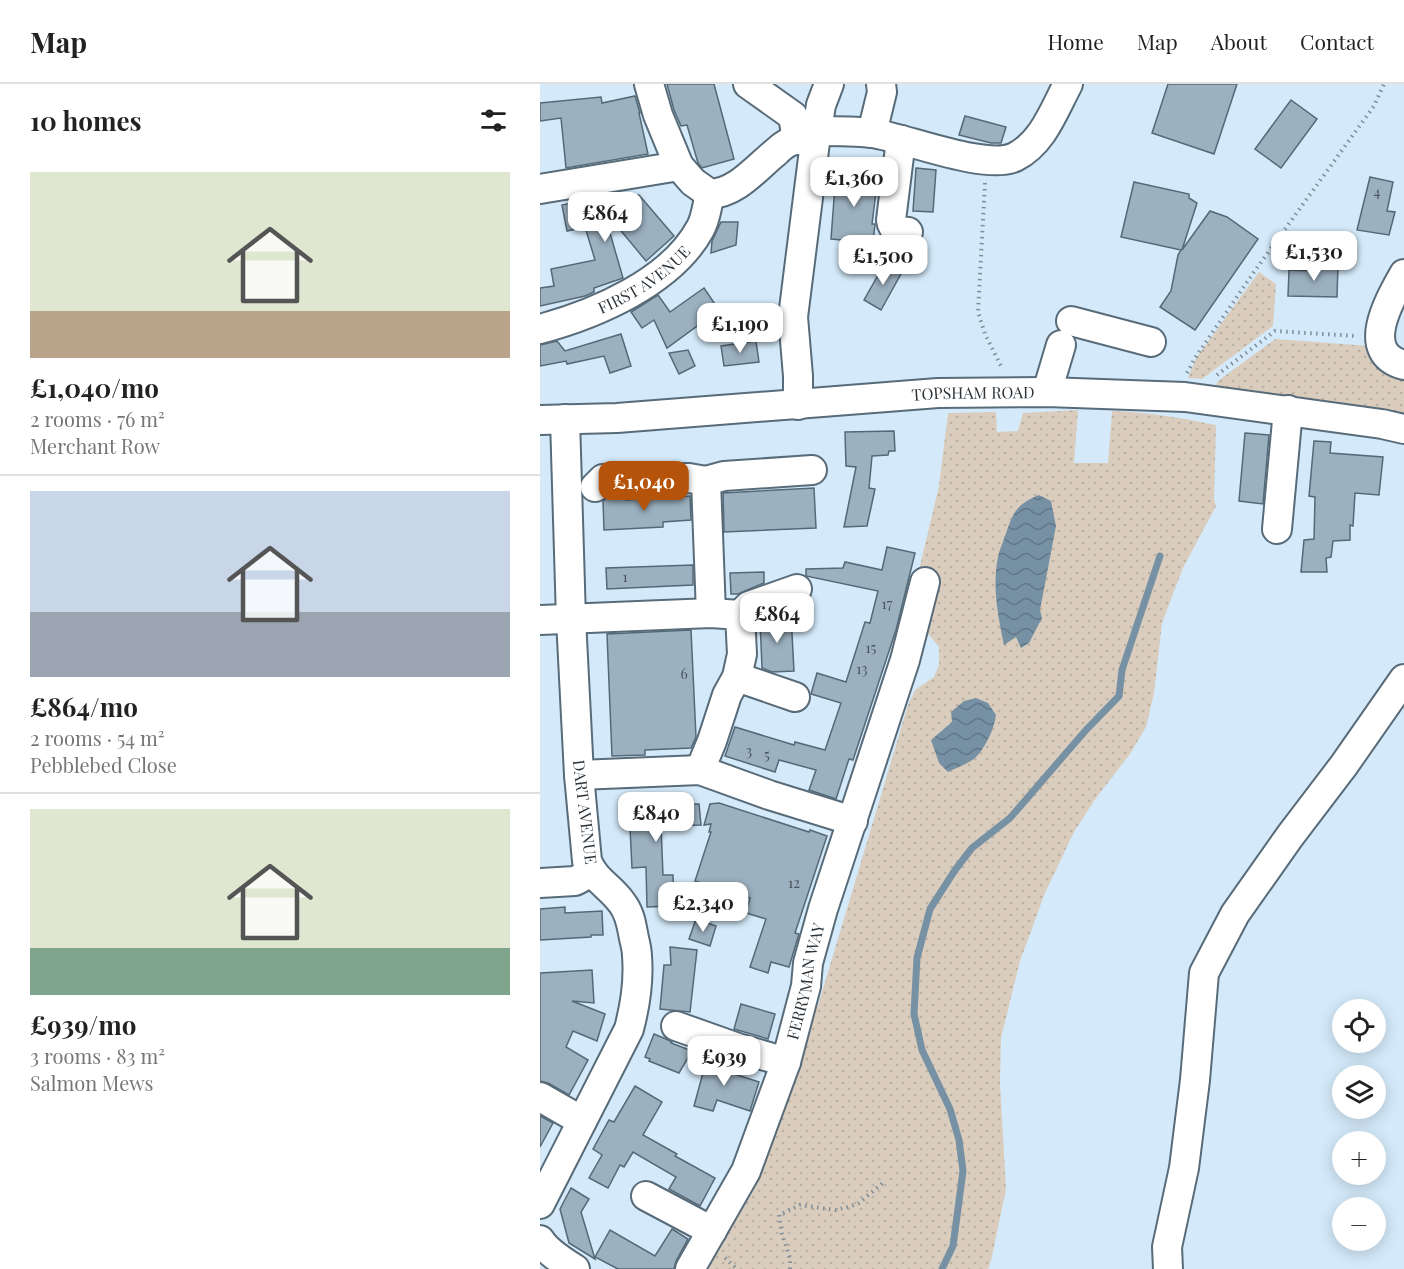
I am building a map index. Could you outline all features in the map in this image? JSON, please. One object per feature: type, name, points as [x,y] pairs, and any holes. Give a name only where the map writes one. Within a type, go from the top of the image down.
[{"type":"street","points":[[649,84],[658,115],[679,166],[693,182],[710,194],[721,193],[734,187],[780,148],[810,137],[872,133],[986,161],[1014,158],[1038,138],[1068,84]]},
{"type":"street","points":[[748,84],[793,116],[810,137]]},
{"type":"street","points":[[798,405],[793,317],[810,137],[829,84]]},
{"type":"street","points":[[872,133],[882,92],[881,84]]},
{"type":"street","points":[[901,140],[891,225],[894,229],[908,232]]},
{"type":"street","points":[[540,189],[679,166]]},
{"type":"street","name":"FIRST AVENUE","points":[[540,329],[583,315],[618,299],[646,283],[671,264],[688,248],[702,227],[710,194]]},
{"type":"street","points":[[1404,274],[1381,322],[1379,338],[1388,356],[1396,363],[1404,364]]},
{"type":"street","points":[[1047,392],[1066,333],[1151,342]]},
{"type":"street","name":"TOPSHAM ROAD","points":[[553,419],[617,418],[938,393],[1047,392],[1185,397],[1288,410],[1404,429]]},
{"type":"street","points":[[1278,529],[1288,410]]},
{"type":"street","name":"DART AVENUE","points":[[540,1204],[629,1029],[635,1008],[637,975],[637,955],[630,916],[614,891],[592,872],[587,861],[579,775],[571,619],[553,419]]},
{"type":"street","points":[[595,487],[603,479],[689,478],[706,481],[724,476],[812,470]]},
{"type":"street","points":[[706,481],[711,613]]},
{"type":"street","name":"FERRYMAN WAY","points":[[690,1269],[746,1171],[786,1062],[806,986],[808,963],[823,909],[852,820],[913,662],[925,582]]},
{"type":"street","points":[[700,770],[727,695],[737,677],[742,654],[740,615],[749,606],[797,590]]},
{"type":"street","points":[[540,620],[711,613],[740,615]]},
{"type":"street","points":[[737,677],[795,697]]},
{"type":"street","points":[[1168,1269],[1167,1247],[1184,1168],[1196,1080],[1204,973],[1235,914],[1404,679]]},
{"type":"street","points":[[579,775],[700,770],[769,795],[852,820]]},
{"type":"street","points":[[540,884],[575,881],[592,872]]},
{"type":"street","points":[[676,1026],[786,1062]]},
{"type":"street","points":[[540,1097],[582,1121]]},
{"type":"street","points":[[646,1196],[712,1231]]},
{"type":"street","points":[[540,1240],[555,1256],[575,1269]]},
{"type":"path","points":[[1186,375],[1195,358],[1254,272],[1374,106],[1384,84]]},
{"type":"path","points":[[986,161],[978,312],[985,334],[1005,374],[1000,392]]},
{"type":"path","points":[[1216,376],[1275,331],[1379,338]]},
{"type":"path","points":[[790,1269],[790,1258],[782,1234],[779,1215],[800,1204],[836,1210],[851,1206],[859,1203],[884,1182]]},
{"type":"shaded area","points":[[1259,272],[1276,284],[1273,326],[1202,379],[1188,378],[1196,358]]},
{"type":"shaded area","points":[[1275,339],[1370,346],[1404,375],[1404,418],[1217,391],[1218,381]]},
{"type":"shaded area","points":[[1078,410],[1074,463],[1108,463],[1112,411],[1164,416],[1216,425],[1214,499],[1216,506],[1183,568],[1162,623],[1154,693],[1146,727],[1130,754],[1096,798],[1074,832],[1045,893],[1020,961],[1001,1038],[1000,1082],[1006,1189],[988,1269],[706,1269],[752,1193],[819,1002],[908,705],[915,690],[934,677],[939,665],[939,647],[925,630],[918,574],[939,486],[948,413],[996,412],[997,432],[1018,431],[1023,413]]},
{"type":"water","points":[[1039,495],[1051,501],[1056,526],[1040,610],[1042,618],[1029,643],[1021,648],[1016,637],[1004,645],[996,601],[996,568],[999,552],[1013,516],[1020,506]]},
{"type":"water","points":[[976,698],[988,703],[996,715],[992,731],[975,758],[948,772],[939,763],[931,740],[952,722],[951,712],[964,701]]},
{"type":"building","points":[[667,84],[714,84],[734,159],[702,168],[698,163],[687,125],[681,126],[674,110]]},
{"type":"building","points":[[1168,84],[1237,84],[1214,154],[1152,133]]},
{"type":"building","points":[[635,96],[648,154],[566,168],[561,118],[540,121],[540,103],[601,97],[602,103]]},
{"type":"building","points":[[1291,100],[1317,119],[1281,168],[1255,149]]},
{"type":"building","points":[[965,116],[1006,127],[1001,143],[991,143],[959,135]]},
{"type":"building","points":[[916,168],[936,170],[933,212],[913,211]]},
{"type":"building","points":[[836,172],[878,176],[872,224],[875,224],[873,243],[831,239]]},
{"type":"building","points":[[1370,177],[1393,182],[1387,211],[1395,212],[1389,235],[1357,230]]},
{"type":"building","points":[[1134,182],[1189,194],[1189,198],[1197,203],[1182,250],[1210,211],[1227,217],[1258,239],[1195,330],[1160,307],[1171,291],[1181,250],[1121,237]]},
{"type":"building","points":[[618,193],[619,196],[639,195],[674,236],[646,261],[603,209],[623,278],[594,288],[594,292],[585,296],[540,306],[540,288],[554,286],[551,269],[595,260],[585,227],[567,231],[562,205]]},
{"type":"building","points":[[721,222],[738,222],[736,245],[711,253],[712,241]]},
{"type":"building","points":[[885,263],[902,272],[881,310],[864,300]]},
{"type":"building","points":[[1313,265],[1338,265],[1337,297],[1288,296],[1289,270],[1314,271]]},
{"type":"building","points":[[704,288],[719,310],[667,348],[654,320],[642,328],[631,312],[658,295],[670,312]]},
{"type":"building","points":[[621,334],[631,366],[610,373],[604,356],[567,364],[566,361],[540,366],[540,345],[557,341],[565,351]]},
{"type":"building","points":[[756,341],[759,362],[724,366],[721,346]]},
{"type":"building","points":[[688,350],[695,366],[679,374],[669,353]]},
{"type":"building","points":[[894,431],[895,451],[889,451],[888,455],[872,456],[869,488],[875,489],[867,526],[844,527],[856,467],[846,466],[845,432]]},
{"type":"building","points":[[1245,433],[1269,435],[1263,504],[1239,501]]},
{"type":"building","points":[[1314,441],[1331,442],[1330,453],[1383,457],[1379,495],[1355,493],[1350,540],[1333,541],[1331,557],[1326,558],[1327,572],[1301,572],[1304,540],[1314,539],[1315,497],[1309,496]]},
{"type":"building","points":[[814,488],[816,528],[724,532],[723,493]]},
{"type":"building","points":[[625,496],[626,500],[690,496],[691,520],[663,522],[663,527],[604,530],[603,501],[608,497]]},
{"type":"building","points":[[887,547],[915,553],[896,630],[853,760],[849,759],[836,799],[809,790],[816,770],[779,760],[775,772],[725,756],[735,727],[794,745],[795,742],[825,750],[841,703],[811,694],[817,673],[846,682],[865,622],[870,623],[878,591],[806,576],[806,569],[843,568],[845,562],[882,570]]},
{"type":"building","points":[[693,565],[693,585],[607,589],[606,568]]},
{"type":"building","points":[[764,572],[764,583],[738,594],[731,594],[730,573]]},
{"type":"building","points":[[791,615],[794,671],[772,672],[762,668],[760,619]]},
{"type":"building","points":[[691,630],[696,737],[691,748],[645,750],[645,755],[612,756],[607,634]]},
{"type":"building","points":[[654,798],[654,805],[699,804],[701,825],[661,826],[663,875],[673,875],[674,906],[647,907],[646,867],[632,868],[626,800]]},
{"type":"building","points":[[719,803],[827,836],[795,933],[799,934],[789,967],[771,962],[768,973],[750,967],[766,919],[746,913],[750,898],[695,881],[711,832],[709,832],[711,824],[704,825],[710,804]]},
{"type":"building","points":[[565,907],[565,913],[602,911],[603,935],[540,940],[540,909]]},
{"type":"building","points":[[696,919],[716,926],[710,946],[689,939]]},
{"type":"building","points":[[670,947],[697,950],[690,1012],[660,1009],[664,965],[671,965]]},
{"type":"building","points":[[592,970],[594,1003],[572,1001],[605,1014],[597,1041],[573,1031],[566,1047],[588,1060],[569,1095],[540,1081],[540,973]]},
{"type":"building","points":[[741,1004],[775,1014],[768,1039],[734,1029]]},
{"type":"building","points":[[654,1034],[692,1051],[679,1073],[649,1061],[650,1059],[645,1057]]},
{"type":"building","points":[[710,1055],[728,1062],[725,1071],[759,1082],[750,1111],[717,1100],[713,1111],[694,1106],[707,1058]]},
{"type":"building","points":[[635,1086],[662,1102],[643,1135],[715,1178],[700,1206],[669,1189],[676,1177],[633,1152],[624,1167],[620,1165],[608,1188],[589,1178],[602,1155],[593,1149],[609,1120],[614,1122]]},
{"type":"building","points":[[540,1116],[553,1123],[540,1147]]},
{"type":"building","points":[[571,1188],[589,1199],[581,1212],[595,1259],[569,1243],[560,1209]]},
{"type":"building","points":[[672,1229],[688,1239],[674,1269],[618,1269],[595,1257],[610,1230],[655,1256]]},
{"type":"waterway","points":[[942,1269],[953,1246],[963,1171],[959,1140],[950,1109],[922,1050],[914,1014],[917,958],[930,909],[972,848],[1010,818],[1086,730],[1119,696],[1122,670],[1160,556]]}]
